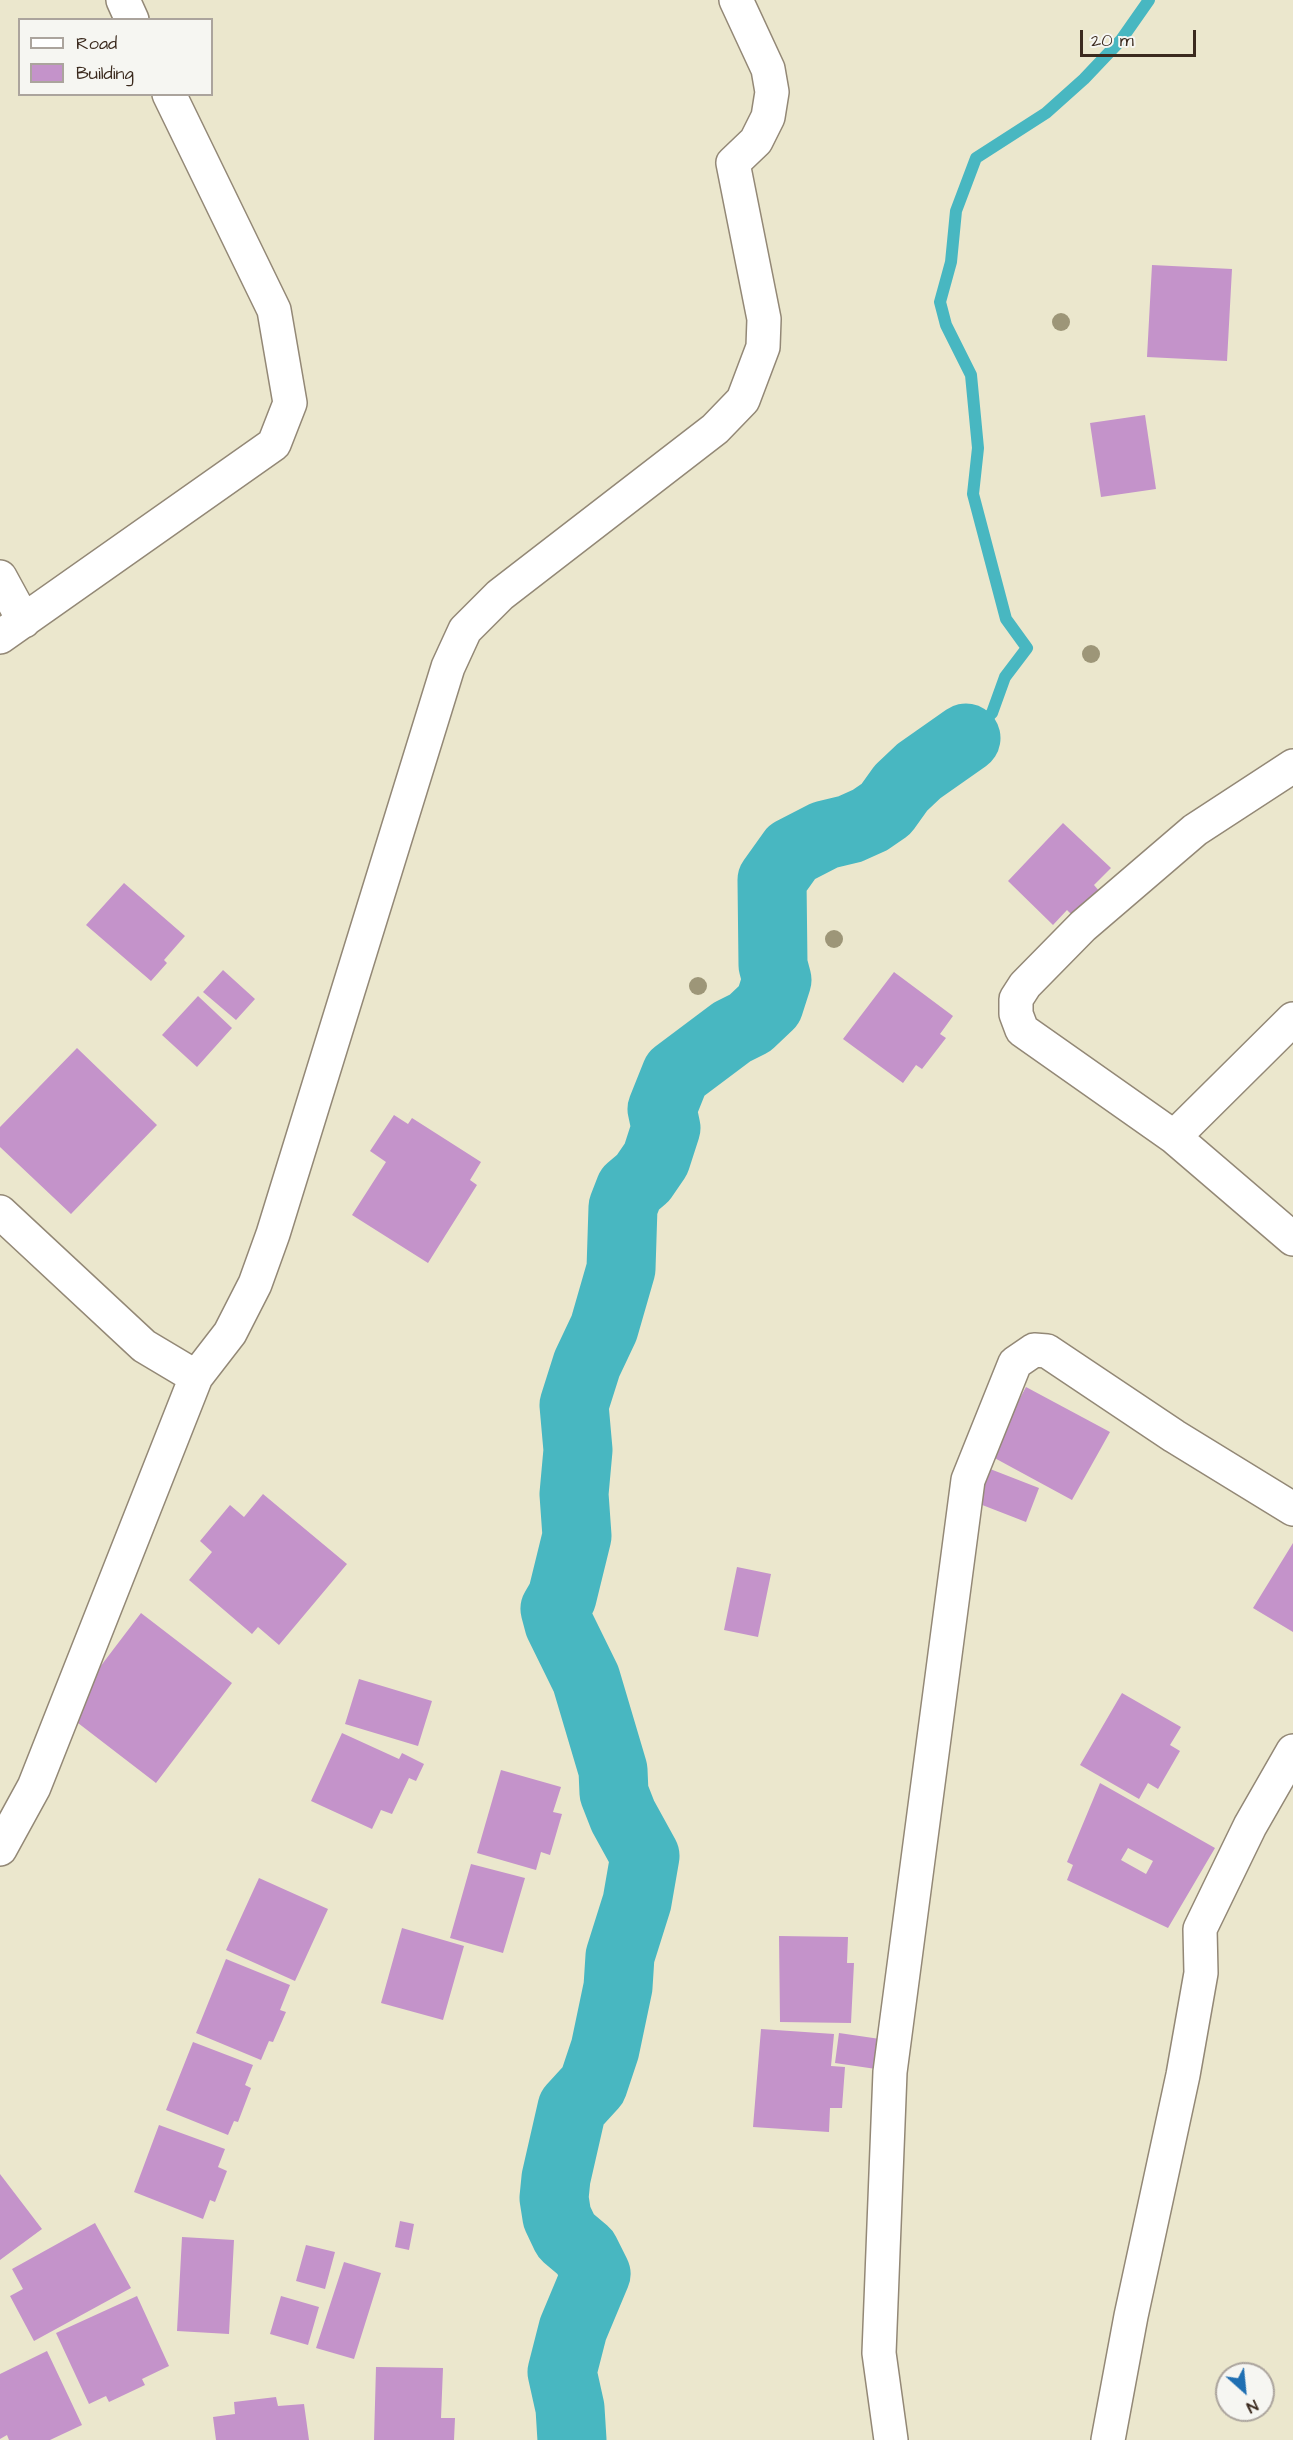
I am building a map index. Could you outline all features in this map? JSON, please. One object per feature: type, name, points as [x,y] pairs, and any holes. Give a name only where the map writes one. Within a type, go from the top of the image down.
[{"type":"street","points":[[123,0],[131,18]]},
{"type":"street","points":[[0,1849],[34,1788],[196,1377],[230,1333],[255,1284],[270,1244],[445,678],[465,630],[500,595],[715,429],[743,400],[763,347],[764,319],[733,163],[756,141],[768,117],[772,92],[768,69],[736,0]]},
{"type":"street","points":[[0,576],[12,629],[274,444],[290,403],[274,310],[170,96]]},
{"type":"street","points":[[1293,766],[1195,830],[1083,926],[1025,985],[1016,999],[1016,1014],[1022,1030],[1174,1137],[1293,1239]]},
{"type":"street","points":[[1174,1137],[1293,1019]]},
{"type":"street","points":[[0,1212],[144,1346],[196,1377]]},
{"type":"street","points":[[891,2440],[879,2353],[890,2072],[968,1480],[1015,1363],[1035,1350],[1047,1352],[1174,1436],[1293,1509]]},
{"type":"street","points":[[1108,2440],[1131,2316],[1183,2075],[1201,1972],[1200,1929],[1250,1826],[1293,1751]]},
{"type":"building","points":[[1152,265],[1232,269],[1227,361],[1147,357]]},
{"type":"building","points":[[1145,415],[1156,489],[1101,497],[1090,423]]},
{"type":"building","points":[[1063,823],[1111,868],[1094,885],[1100,892],[1074,917],[1067,910],[1053,925],[1008,881]]},
{"type":"building","points":[[124,883],[185,936],[164,960],[167,963],[151,981],[86,925]]},
{"type":"building","points":[[223,970],[255,999],[236,1020],[203,992]]},
{"type":"building","points":[[894,972],[953,1016],[940,1034],[946,1038],[922,1069],[916,1065],[903,1083],[843,1039]]},
{"type":"building","points":[[198,996],[232,1028],[197,1067],[162,1035]]},
{"type":"building","points":[[77,1048],[157,1125],[71,1214],[0,1147],[0,1127]]},
{"type":"building","points":[[394,1115],[408,1124],[412,1118],[481,1162],[470,1180],[477,1185],[428,1263],[352,1215],[386,1162],[370,1151]]},
{"type":"building","points":[[1026,1387],[1110,1432],[1072,1500],[989,1455]]},
{"type":"building","points":[[985,1467],[1039,1488],[1026,1522],[972,1501]]},
{"type":"building","points":[[263,1494],[347,1564],[279,1645],[258,1627],[252,1634],[189,1580],[212,1552],[200,1541],[230,1505],[244,1517]]},
{"type":"building","points":[[1293,1543],[1293,1632],[1253,1608]]},
{"type":"building","points":[[737,1567],[771,1574],[758,1637],[724,1630]]},
{"type":"building","points":[[141,1613],[232,1683],[156,1783],[65,1713]]},
{"type":"building","points":[[359,1679],[432,1701],[418,1746],[345,1724]]},
{"type":"building","points":[[1122,1693],[1181,1727],[1170,1745],[1180,1751],[1158,1789],[1148,1783],[1139,1799],[1080,1765]]},
{"type":"building","points":[[342,1733],[399,1759],[402,1753],[424,1764],[416,1781],[409,1778],[392,1814],[381,1810],[372,1829],[311,1801]]},
{"type":"building","points":[[501,1770],[561,1787],[553,1812],[562,1814],[550,1855],[541,1852],[536,1870],[477,1853]]},
{"type":"building","points":[[1100,1783],[1215,1848],[1168,1928],[1067,1880],[1073,1865],[1067,1862]],"holes":[[[1128,1848],[1153,1861],[1146,1874],[1121,1860]]]},
{"type":"building","points":[[471,1864],[525,1878],[503,1953],[450,1938]]},
{"type":"building","points":[[259,1878],[328,1909],[295,1981],[226,1950]]},
{"type":"building","points":[[402,1928],[464,1946],[443,2020],[381,2003]]},
{"type":"building","points":[[779,1936],[848,1937],[847,1963],[854,1963],[851,2023],[780,2022]]},
{"type":"building","points":[[226,1959],[290,1985],[280,2010],[286,2012],[273,2042],[269,2041],[261,2060],[196,2033]]},
{"type":"building","points":[[761,2029],[834,2034],[831,2066],[845,2067],[842,2108],[830,2108],[829,2132],[753,2127]]},
{"type":"building","points":[[839,2033],[880,2039],[876,2069],[835,2063]]},
{"type":"building","points":[[193,2042],[253,2065],[245,2085],[251,2088],[238,2122],[234,2121],[228,2135],[166,2110]]},
{"type":"building","points":[[159,2125],[225,2149],[218,2167],[227,2171],[215,2202],[210,2200],[203,2219],[134,2192]]},
{"type":"building","points":[[0,2174],[42,2229],[0,2260]]},
{"type":"building","points":[[400,2221],[414,2224],[409,2250],[395,2247]]},
{"type":"building","points":[[95,2223],[131,2288],[34,2341],[10,2296],[23,2289],[12,2269]]},
{"type":"building","points":[[182,2237],[234,2240],[229,2334],[177,2331]]},
{"type":"building","points":[[306,2245],[335,2252],[325,2289],[296,2281]]},
{"type":"building","points":[[344,2262],[381,2273],[354,2359],[316,2348]]},
{"type":"building","points":[[137,2296],[169,2366],[142,2379],[145,2385],[109,2402],[106,2396],[89,2404],[56,2333]]},
{"type":"building","points":[[281,2296],[319,2307],[308,2345],[270,2334]]},
{"type":"building","points":[[47,2351],[82,2425],[50,2440],[9,2440],[7,2435],[0,2439],[0,2374]]},
{"type":"building","points":[[376,2367],[443,2368],[441,2418],[455,2418],[454,2440],[374,2440]]},
{"type":"building","points":[[276,2397],[278,2406],[304,2404],[309,2440],[216,2440],[213,2417],[235,2414],[234,2402]]},
{"type":"waterway","points":[[966,738],[992,713],[1005,677],[1027,648],[1006,619],[973,494],[978,448],[971,375],[946,325],[940,302],[951,262],[956,211],[976,158],[1046,113],[1084,79],[1121,40],[1149,0]]},
{"type":"waterway","points":[[572,2440],[570,2408],[562,2372],[573,2329],[596,2274],[585,2252],[566,2236],[557,2217],[554,2198],[556,2178],[572,2108],[593,2085],[605,2049],[618,1987],[620,1956],[637,1902],[645,1856],[623,1816],[614,1793],[613,1770],[586,1679],[559,1624],[555,1609],[562,1597],[577,1536],[574,1494],[578,1450],[574,1405],[587,1364],[604,1328],[621,1269],[623,1207],[630,1189],[643,1178],[656,1159],[666,1128],[662,1109],[676,1074],[732,1032],[750,1023],[769,1005],[777,980],[773,965],[772,880],[792,852],[825,835],[850,829],[870,820],[886,809],[901,788],[919,771],[966,738]]}]
